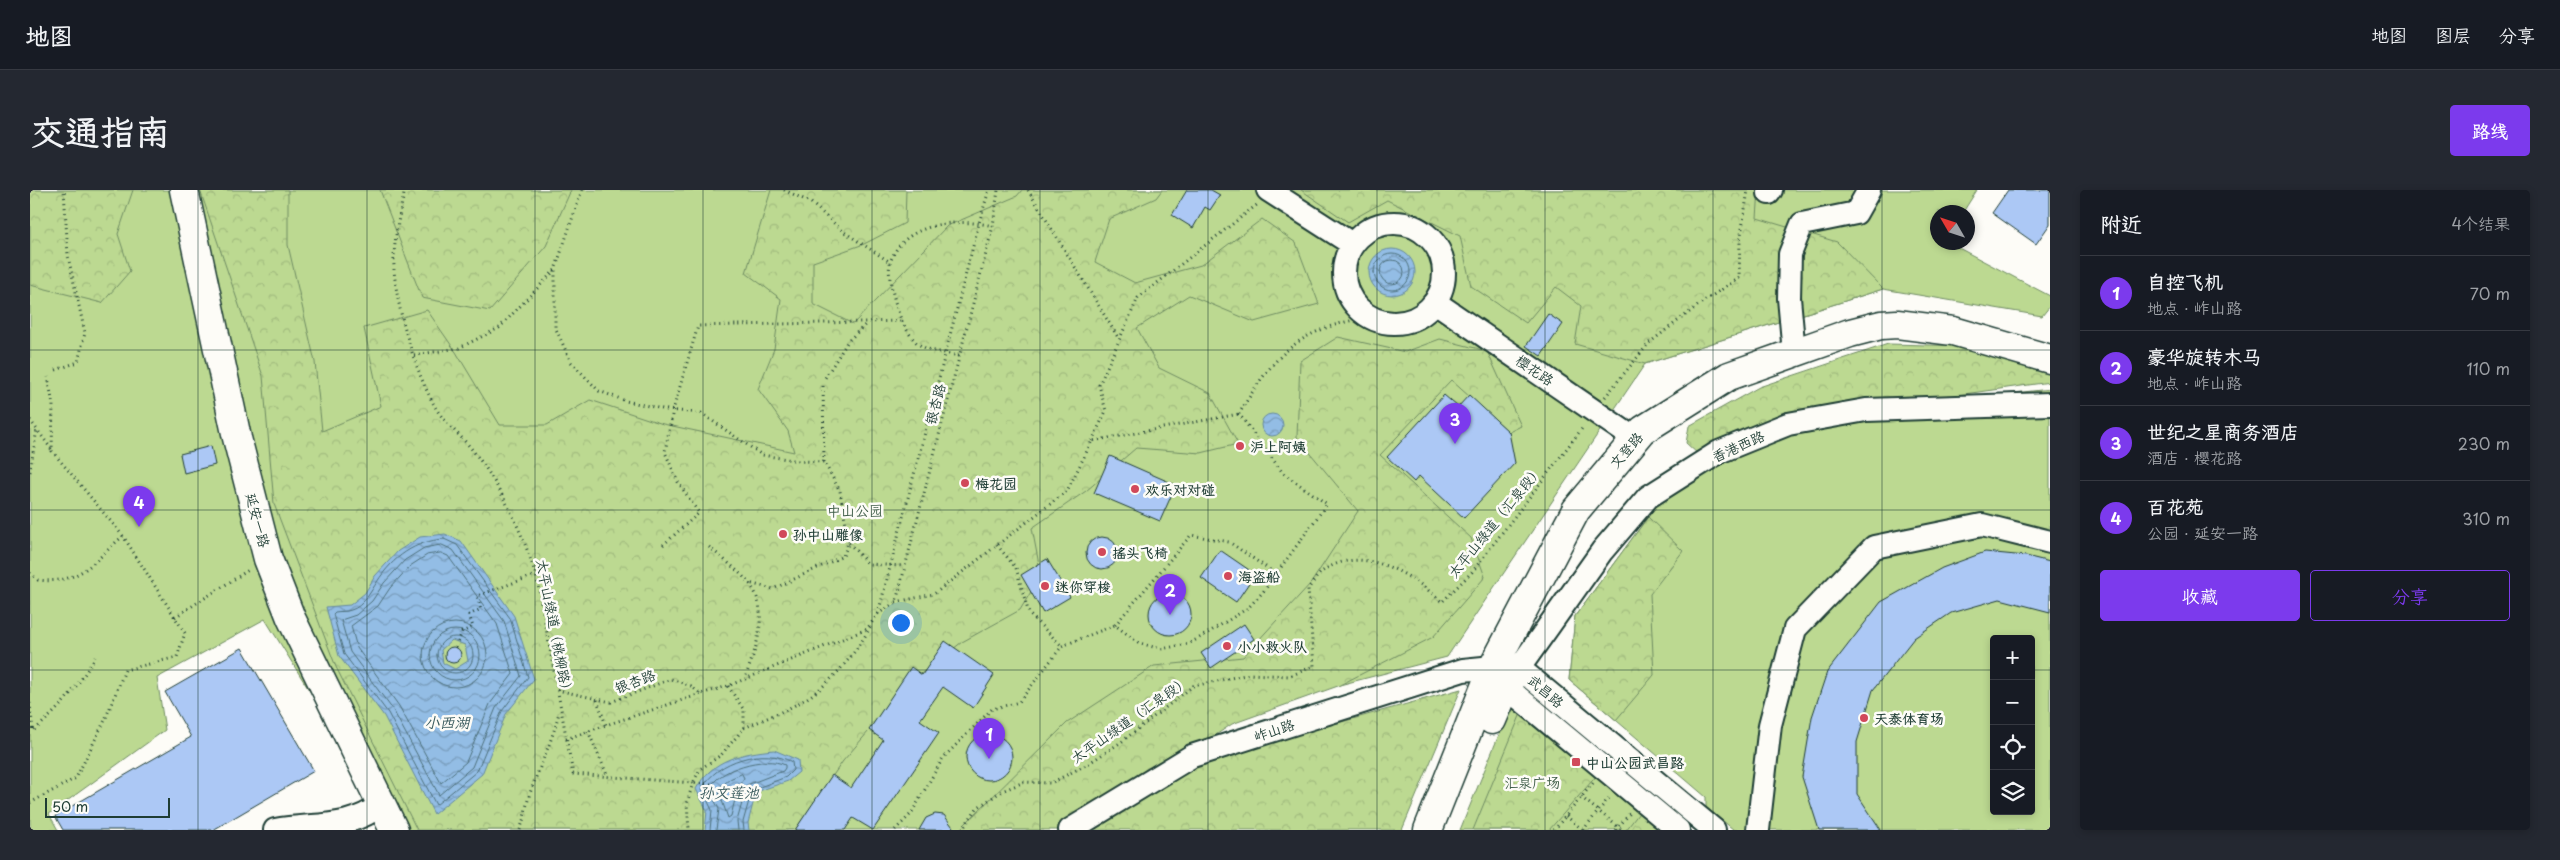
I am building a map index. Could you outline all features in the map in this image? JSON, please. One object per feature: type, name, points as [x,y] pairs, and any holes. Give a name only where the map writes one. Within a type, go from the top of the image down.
[{"type":"main road","name":"延安一路","points":[[184,190],[236,438],[268,559],[291,618],[394,830]]},
{"type":"main road","name":"文登路","points":[[1447,830],[1506,674],[1576,510],[1643,430],[1729,376],[1880,324],[1897,324],[1953,331],[2050,359]]},
{"type":"main road","name":"文登路","points":[[1428,830],[1506,674]]},
{"type":"street","points":[[1794,353],[1789,298],[1790,254],[1802,224],[1856,213],[1869,190]]},
{"type":"street","points":[[1271,191],[1352,244]]},
{"type":"street","points":[[1401,223],[1422,231],[1434,242],[1441,256],[1444,272],[1442,288],[1435,302],[1422,314],[1406,321],[1389,323],[1370,317],[1358,309],[1348,294],[1343,278],[1345,260],[1352,244],[1363,232],[1377,225],[1401,223]]},
{"type":"street","name":"樱花路","points":[[1435,302],[1635,439]]},
{"type":"street","name":"香港西路","points":[[1506,674],[1602,551],[1648,497],[1719,452],[1788,424],[1866,410],[2050,404]]},
{"type":"street","points":[[1758,830],[1770,725],[1795,629],[1874,548],[1982,525],[2050,542]]},
{"type":"street","name":"岞山路","points":[[1070,830],[1192,756],[1463,670],[1506,674]]},
{"type":"street","name":"武昌路","points":[[1506,674],[1613,776],[1678,830]]},
{"type":"street","name":"武昌路","points":[[1506,674],[1714,830]]},
{"type":"street","points":[[275,830],[299,826],[333,828],[360,819],[382,804]]},
{"type":"path","points":[[56,370],[78,362],[85,333],[68,256],[64,190]]},
{"type":"path","name":"太平山绿道（桃柳路）","points":[[405,190],[394,267],[398,298],[426,391],[438,413],[471,448],[499,491],[528,549],[536,575],[560,709],[549,748],[529,795],[528,810],[520,830]]},
{"type":"path","points":[[582,190],[555,270],[555,327],[571,362],[599,391],[626,401],[701,413],[762,455],[799,461],[824,462]]},
{"type":"path","points":[[784,190],[810,202],[844,232],[890,262]]},
{"type":"path","name":"银杏路","points":[[878,614],[978,223],[989,190]]},
{"type":"path","name":"银杏路","points":[[896,602],[993,226],[998,190]]},
{"type":"path","points":[[1028,190],[1119,339]]},
{"type":"path","name":"太平山绿道（汇泉段）","points":[[962,830],[977,808],[1002,791],[1024,782],[1051,783],[1086,765],[1120,743],[1193,686],[1250,674],[1290,676],[1314,666],[1308,589],[1322,571],[1345,562],[1372,562],[1388,565],[1429,590],[1442,602],[1472,572],[1649,343],[1704,301],[1739,278],[1740,242],[1748,190]]},
{"type":"path","points":[[566,739],[728,686],[867,629],[878,614],[896,602],[934,594],[1067,491],[1106,411],[1099,385],[1138,298],[1271,191]]},
{"type":"path","points":[[959,356],[916,342],[902,321],[890,279],[890,262],[902,240],[936,225],[978,223],[993,226]]},
{"type":"path","points":[[414,355],[459,348],[499,328],[555,270]]},
{"type":"path","points":[[1092,442],[1239,414],[1260,378],[1286,350],[1306,335],[1351,320],[1370,317]]},
{"type":"path","points":[[663,545],[698,513],[678,482],[665,452],[673,410],[698,326],[902,321]]},
{"type":"path","points":[[867,322],[848,341],[823,381],[824,462],[840,492],[849,542],[868,564],[904,566]]},
{"type":"path","points":[[48,377],[53,405],[52,451]]},
{"type":"path","points":[[1114,625],[1139,642],[1161,649],[1188,644],[1248,608],[1276,574],[1326,504],[1283,473],[1239,414]]},
{"type":"path","points":[[30,420],[52,451],[123,536],[185,633],[177,657],[125,670],[105,720],[76,778],[30,803]]},
{"type":"path","points":[[30,472],[37,429]]},
{"type":"path","points":[[895,830],[911,814],[943,758],[992,709],[1019,702],[1062,646],[1114,625],[1191,535],[1229,542],[1276,574]]},
{"type":"path","points":[[30,572],[38,580],[68,580],[82,571],[123,536]]},
{"type":"path","points":[[749,583],[773,589],[843,556],[849,542]]},
{"type":"path","points":[[997,545],[1016,568],[1029,614],[1062,646]]},
{"type":"path","points":[[709,547],[749,583],[760,602],[758,642],[745,678]]},
{"type":"path","points":[[175,617],[268,559]]},
{"type":"path","points":[[458,642],[462,632],[473,627],[469,615],[481,609],[477,596],[536,575]]},
{"type":"path","points":[[689,830],[687,802],[700,768],[720,755],[744,728],[798,704],[820,689],[858,650],[878,614]]},
{"type":"path","points":[[30,703],[33,731],[53,715],[70,696],[95,657]]},
{"type":"path","name":"银杏路","points":[[556,690],[611,702],[671,679],[691,686],[701,694]]},
{"type":"path","points":[[728,686],[744,710],[744,728]]},
{"type":"path","points":[[597,699],[606,725]]},
{"type":"path","points":[[560,709],[573,774],[711,784]]},
{"type":"path","points":[[588,731],[608,777]]},
{"type":"path","points":[[1554,830],[1581,797],[1613,776]]},
{"type":"path","points":[[1566,816],[1583,830],[1598,811],[1613,776]]},
{"type":"path","points":[[1581,797],[1622,830]]},
{"type":"green space","name":"中山公园","points":[[30,190],[1977,190],[1967,205],[1930,205],[1930,250],[1962,250],[2050,296],[2050,306],[2042,316],[1883,289],[1645,364],[1447,657],[1167,730],[1044,830],[396,830],[265,619],[157,678],[165,730],[49,814],[58,830],[30,830]]},
{"type":"green space","points":[[30,190],[133,190],[118,234],[130,271],[102,303],[30,285]]},
{"type":"green space","points":[[200,190],[288,190],[288,245],[315,362],[322,431],[381,406],[364,328],[427,310],[456,352],[500,425],[547,425],[590,400],[663,424],[794,452],[788,431],[758,389],[774,349],[781,299],[746,273],[771,190],[906,190],[905,223],[864,244],[813,262],[813,304],[853,324],[947,226],[1017,196],[1022,190],[1162,190],[1156,198],[1109,219],[1095,262],[1135,283],[1201,265],[1262,219],[1296,243],[1319,304],[1254,322],[1189,295],[1137,328],[1159,368],[1210,393],[1238,444],[1201,453],[1136,448],[1086,491],[1032,528],[1041,575],[1020,610],[962,642],[913,680],[843,761],[795,830],[417,830],[336,667],[274,504],[263,376]]},
{"type":"green space","points":[[380,190],[571,190],[546,246],[490,311],[422,298]]},
{"type":"green space","points":[[1301,190],[1759,190],[1757,218],[1837,242],[1883,289],[1645,364],[1575,344],[1581,306],[1556,287],[1526,323],[1471,286],[1460,236],[1387,200],[1348,222]]},
{"type":"green space","points":[[1338,337],[1405,352],[1440,339],[1487,351],[1521,426],[1509,432],[1451,380],[1380,455],[1471,538],[1485,577],[1433,637],[1338,686],[1232,724],[1130,793],[1070,830],[959,830],[1067,723],[1154,666],[1243,657],[1311,583],[1358,511],[1297,437],[1300,361]]},
{"type":"green space","points":[[1888,344],[1970,346],[2050,369],[2050,382],[1785,419],[1699,455],[1686,443],[1689,426],[1759,387]]},
{"type":"green space","points":[[2050,389],[2050,830],[1734,830],[1706,807],[1706,797],[1569,680],[1575,616],[1662,498],[1754,445],[1917,404]]},
{"type":"green space","points":[[1648,517],[1683,551],[1650,594],[1654,675],[1616,720],[1569,680],[1575,616]]},
{"type":"green space","points":[[1461,689],[1402,830],[1084,830],[1193,763]]},
{"type":"green space","name":"汇泉广场","points":[[1512,703],[1666,830],[1460,830]]},
{"type":"green space","name":"汇泉广场","points":[[1522,711],[1599,773],[1549,830],[1473,830]]},
{"type":"green space","points":[[1642,809],[1666,830],[1626,830]]},
{"type":"water","points":[[1388,249],[1396,249],[1405,253],[1411,259],[1415,272],[1411,285],[1405,291],[1396,295],[1388,295],[1379,291],[1373,285],[1369,276],[1369,268],[1373,259],[1379,253]]},
{"type":"water","points":[[1272,414],[1280,417],[1283,425],[1280,433],[1272,436],[1264,433],[1261,425],[1264,417]]},
{"type":"water","name":"小西湖","points":[[445,534],[461,541],[514,616],[534,679],[506,714],[482,774],[434,814],[384,716],[339,656],[326,607],[350,605],[365,593],[375,576],[398,551],[420,537]],"holes":[[[452,640],[465,645],[468,661],[455,669],[443,663],[441,650]]]},
{"type":"water","name":"孙文莲池","points":[[774,750],[798,760],[799,772],[788,781],[756,792],[748,823],[749,830],[705,830],[707,811],[696,789],[703,779],[719,764],[729,759],[751,753]]},
{"type":"building","points":[[1187,190],[1211,190],[1220,195],[1210,210],[1205,207],[1193,228],[1172,215]]},
{"type":"building","points":[[2008,190],[2050,190],[2050,224],[2036,244],[1992,213]]},
{"type":"building","points":[[1548,314],[1563,324],[1541,356],[1526,346]]},
{"type":"building","points":[[1444,395],[1458,407],[1469,395],[1509,432],[1515,463],[1464,518],[1419,476],[1414,482],[1387,457]]},
{"type":"building","points":[[211,446],[215,465],[184,473],[180,454]]},
{"type":"building","name":"欢乐对对碰","points":[[1110,456],[1176,485],[1160,521],[1094,493]]},
{"type":"building","name":"摇头飞椅","points":[[1102,537],[1108,538],[1113,542],[1117,547],[1117,559],[1113,564],[1108,568],[1102,569],[1096,568],[1091,564],[1087,559],[1086,553],[1087,547],[1091,542],[1096,538]]},
{"type":"building","name":"海盗船","points":[[1220,550],[1255,574],[1236,602],[1201,578]]},
{"type":"building","name":"天泰体育场","points":[[1985,552],[2026,556],[2050,562],[2050,612],[2000,599],[1951,613],[1914,638],[1873,690],[1857,742],[1857,794],[1881,830],[1819,830],[1802,777],[1812,717],[1827,672],[1881,602],[1942,568]]},
{"type":"building","name":"迷你穿梭","points":[[1047,559],[1070,597],[1043,613],[1021,575]]},
{"type":"building","points":[[1174,593],[1182,596],[1188,602],[1191,614],[1188,626],[1182,632],[1166,635],[1158,632],[1152,626],[1149,610],[1152,602],[1158,596]]},
{"type":"building","name":"小小救火队","points":[[1244,624],[1254,639],[1211,668],[1201,653]]},
{"type":"building","points":[[945,641],[994,675],[973,708],[943,687],[920,720],[939,733],[873,830],[853,818],[845,830],[795,830],[832,775],[851,788],[883,740],[869,730],[911,667],[922,675]]},
{"type":"building","points":[[453,647],[459,649],[461,655],[459,661],[453,663],[447,661],[445,655],[447,649]]},
{"type":"building","points":[[242,648],[314,771],[213,830],[63,830],[55,816],[191,737],[165,692]]},
{"type":"building","points":[[989,734],[1002,738],[1008,744],[1012,757],[1008,770],[1002,776],[989,780],[976,776],[970,770],[966,757],[970,744],[976,738]]},
{"type":"building","points":[[935,814],[944,815],[955,830],[919,830],[926,818]]},
{"type":"place","name":"世纪之星商务酒店","points":[[1455,444]]},
{"type":"place","name":"沪上阿姨","points":[[1240,446]]},
{"type":"place","name":"梅花园","points":[[965,483]]},
{"type":"place","name":"欢乐对对碰","points":[[1135,489]]},
{"type":"place","name":"百花苑","points":[[139,527]]},
{"type":"place","name":"孙中山雕像","points":[[783,534]]},
{"type":"place","name":"摇头飞椅","points":[[1102,552]]},
{"type":"place","name":"海盗船","points":[[1228,576]]},
{"type":"place","name":"迷你穿梭","points":[[1045,586]]},
{"type":"place","name":"豪华旋转木马","points":[[1170,615]]},
{"type":"place","name":"小小救火队","points":[[1227,646]]},
{"type":"place","name":"天泰体育场","points":[[1864,718]]},
{"type":"place","name":"自控飞机","points":[[989,759]]},
{"type":"place","name":"中山公园武昌路","points":[[1576,762]]}]
